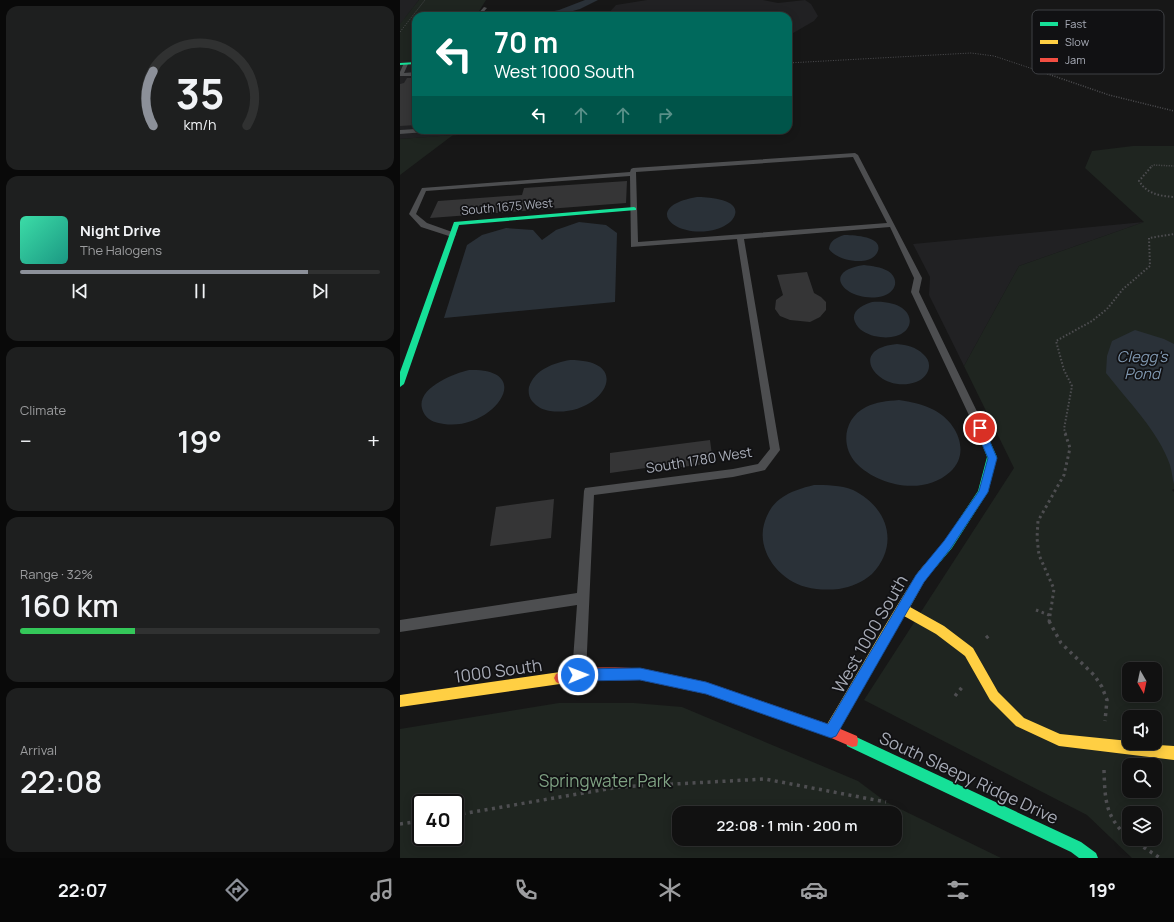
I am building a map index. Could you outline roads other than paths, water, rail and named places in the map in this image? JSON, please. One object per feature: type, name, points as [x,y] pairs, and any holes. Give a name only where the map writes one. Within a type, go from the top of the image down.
[{"type":"street","name":"South 1675 West","points":[[400,384],[456,223],[634,209]]},
{"type":"street","name":"West 1000 South","points":[[831,731],[920,579],[948,545],[983,492],[992,458],[980,428]]},
{"type":"street","points":[[902,609],[940,630],[969,652],[994,696],[1020,722],[1059,740],[1174,753]]},
{"type":"street","name":"1000 South","points":[[400,701],[578,675],[640,674],[706,688],[831,731]]},
{"type":"street","name":"South Sleepy Ridge Drive","points":[[831,731],[1076,846],[1091,858]]},
{"type":"lane","points":[[482,12],[485,8]]},
{"type":"lane","points":[[403,64],[400,75],[412,74]]},
{"type":"lane","points":[[400,132],[412,131]]},
{"type":"lane","points":[[892,224],[634,245],[633,170],[855,155],[892,224],[918,278],[915,292],[980,428]]},
{"type":"lane","points":[[452,235],[424,225],[412,214],[424,189],[634,174]]},
{"type":"lane","name":"South 1780 West","points":[[578,675],[589,491],[733,473],[761,467],[776,450],[740,237]]},
{"type":"lane","points":[[400,626],[583,598]]},
{"type":"water","points":[[585,0],[598,0],[580,9],[569,12],[549,12],[559,10]]},
{"type":"water","points":[[697,197],[723,200],[729,203],[733,206],[735,211],[733,219],[729,223],[717,229],[702,231],[688,230],[677,227],[670,221],[667,215],[670,208],[680,202]]},
{"type":"water","points":[[579,222],[606,225],[617,233],[615,302],[444,318],[467,245],[482,235],[506,228],[533,230],[542,240],[556,230]]},
{"type":"water","points":[[844,235],[860,236],[873,240],[877,243],[877,253],[867,260],[860,261],[853,261],[839,257],[829,249],[834,240]]},
{"type":"water","points":[[864,265],[876,267],[892,274],[895,285],[891,292],[883,296],[871,298],[859,296],[850,292],[843,286],[840,280],[842,274],[850,269]]},
{"type":"water","points":[[872,302],[889,303],[901,307],[908,314],[910,322],[907,329],[900,334],[889,337],[874,336],[860,329],[856,325],[854,315],[858,309]]},
{"type":"water","name":"Clegg's Pond","points":[[1135,330],[1164,339],[1174,344],[1174,484],[1170,465],[1158,440],[1142,417],[1106,373],[1107,356],[1112,341]]},
{"type":"water","points":[[897,344],[914,348],[928,361],[929,365],[927,373],[920,380],[903,384],[890,382],[880,377],[873,370],[870,362],[873,354],[881,348]]},
{"type":"water","points":[[570,360],[590,362],[602,369],[607,378],[604,388],[596,398],[584,406],[568,411],[550,411],[538,407],[532,401],[529,394],[529,387],[532,381],[540,371],[552,365]]},
{"type":"water","points":[[469,370],[490,372],[501,379],[504,388],[501,399],[492,409],[478,418],[462,424],[444,424],[429,419],[425,415],[422,406],[423,398],[427,391],[453,375]]},
{"type":"water","points":[[899,400],[912,402],[934,410],[942,415],[955,429],[960,446],[960,455],[957,464],[950,472],[939,479],[927,484],[915,486],[889,482],[865,471],[851,456],[846,440],[849,425],[853,418],[870,405]]},
{"type":"water","points":[[814,485],[838,486],[853,490],[865,497],[875,506],[882,516],[888,539],[886,551],[881,563],[872,574],[857,584],[827,590],[806,587],[786,578],[771,562],[766,552],[763,542],[763,532],[765,521],[771,508],[784,496]]},
{"type":"park label","name":"Springwater Park","points":[[605,781]]}]
